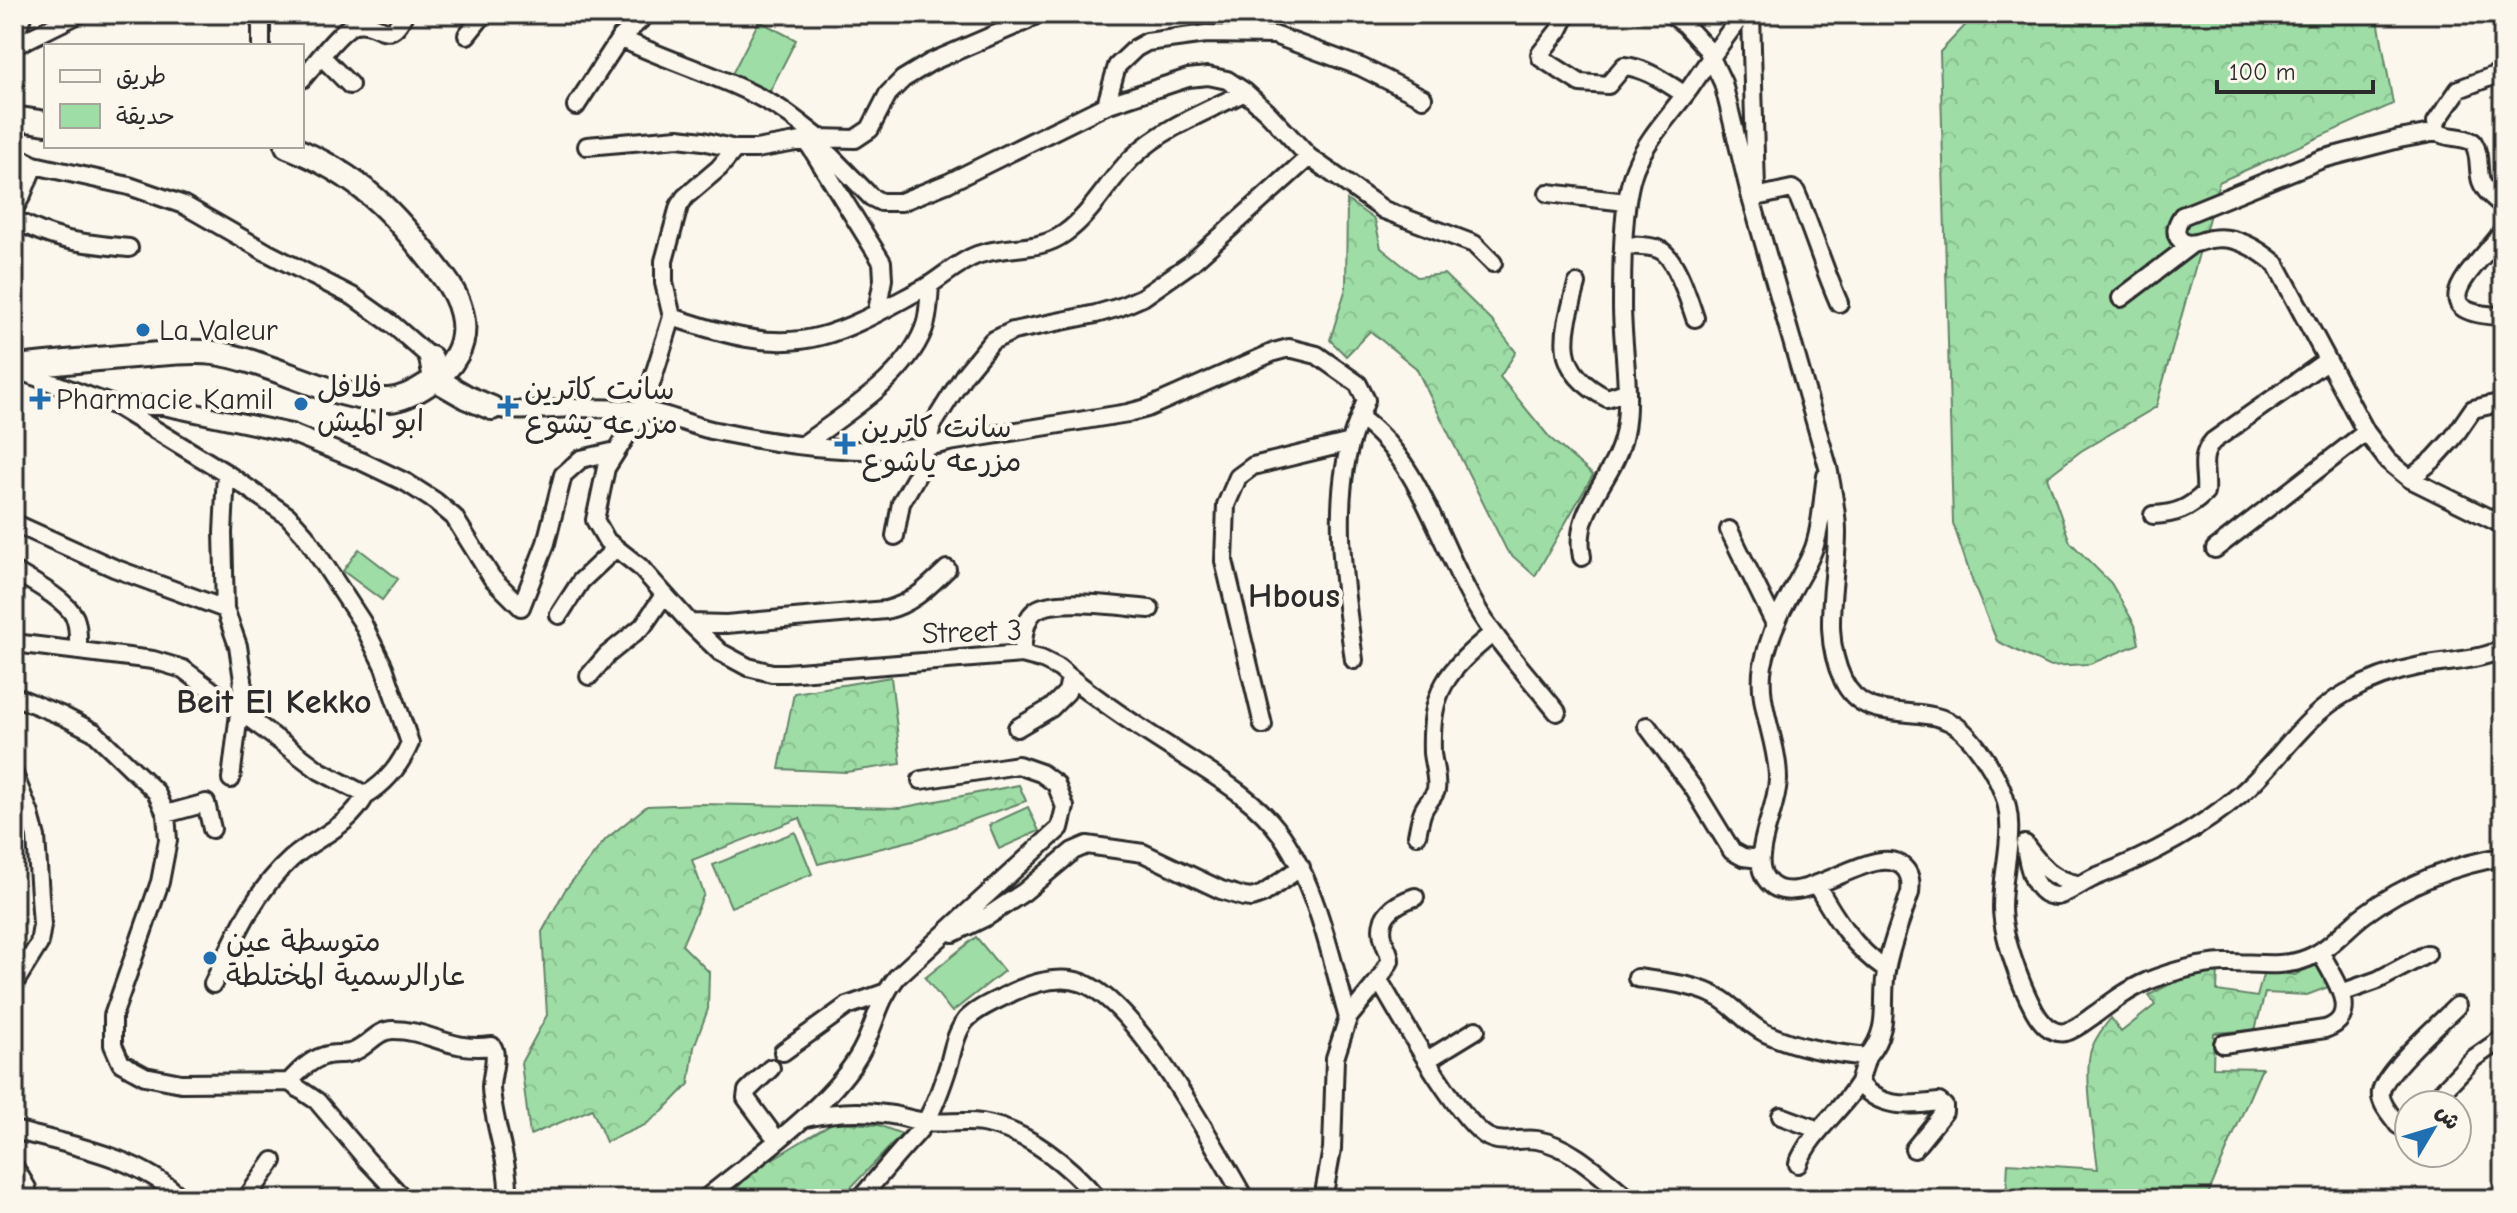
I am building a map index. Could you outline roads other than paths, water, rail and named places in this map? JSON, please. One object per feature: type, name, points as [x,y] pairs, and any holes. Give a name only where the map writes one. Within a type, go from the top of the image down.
[{"type":"highway","points":[[14,118],[44,123]]},
{"type":"highway","points":[[14,368],[150,355],[215,353],[263,365],[359,397],[387,400],[409,395],[460,348],[464,332],[460,309],[447,281],[386,208],[366,189],[329,164],[292,148]]},
{"type":"highway","points":[[438,368],[468,398],[492,408]]},
{"type":"street","points":[[14,38],[23,14]]},
{"type":"street","points":[[14,46],[79,14]]},
{"type":"street","points":[[257,14],[261,44]]},
{"type":"street","points":[[304,77],[342,34],[355,24],[393,30],[398,27],[404,14]]},
{"type":"street","points":[[467,35],[484,14]]},
{"type":"street","points":[[576,106],[620,38],[647,14]]},
{"type":"street","points":[[587,146],[678,138],[735,149],[769,148],[813,139],[860,137],[875,123],[888,94],[903,79],[931,62],[1037,14]]},
{"type":"street","points":[[1567,14],[1540,54],[1550,65],[1580,83],[1608,85],[1624,66],[1629,66],[1644,70],[1684,94]]},
{"type":"street","points":[[1671,14],[1699,40],[1723,83],[1828,467],[1836,507],[1837,533],[1830,622],[1833,655],[1844,684],[1859,701],[1872,709],[1952,723],[1981,753],[2001,787],[2025,844],[2029,871],[2045,892],[2057,896],[2077,884],[2161,849],[2218,812],[2244,792],[2317,714],[2348,692],[2394,673],[2421,666],[2470,661],[2503,649]]},
{"type":"street","points":[[1582,557],[1579,543],[1581,527],[1624,437],[1622,307],[1626,202],[1635,167],[1710,55],[1743,14]]},
{"type":"street","points":[[1751,14],[1754,197]]},
{"type":"street","points":[[1106,105],[1117,66],[1136,48],[1147,42],[1206,34],[1274,35],[1361,67],[1423,98]]},
{"type":"street","points":[[620,38],[697,69],[779,108],[871,197],[894,203],[948,183],[1106,105],[1188,78],[1208,76],[1227,80],[1267,112],[1309,157],[1384,210],[1474,244],[1493,263]]},
{"type":"street","points":[[322,57],[350,85]]},
{"type":"street","points":[[2437,132],[2436,122],[2459,89],[2503,72]]},
{"type":"street","points":[[735,149],[679,206],[664,261],[664,283],[672,317],[730,335],[778,341],[823,336],[846,328],[930,285],[977,255],[1053,241],[1075,224],[1147,145],[1174,127],[1245,92]]},
{"type":"street","points":[[2192,244],[2182,242],[2176,234],[2176,224],[2182,216],[2322,159],[2437,132],[2473,142],[2477,149],[2481,181],[2503,206]]},
{"type":"street","points":[[813,139],[882,262],[883,279],[877,311]]},
{"type":"street","points":[[14,155],[34,165],[129,186],[184,205],[354,297],[392,324],[438,368]]},
{"type":"street","points":[[895,536],[901,503],[918,474],[929,433],[964,375],[992,341],[1013,331],[1096,314],[1143,297],[1190,264],[1309,157]]},
{"type":"street","points":[[14,209],[34,165]]},
{"type":"street","points":[[1754,197],[1792,189],[1796,192],[1813,229],[1839,303]]},
{"type":"street","points":[[1548,193],[1626,202]]},
{"type":"street","points":[[14,219],[60,239],[129,248]]},
{"type":"street","points":[[2503,231],[2463,278],[2458,294],[2459,303],[2470,313],[2503,316]]},
{"type":"street","points":[[2121,298],[2192,244],[2218,238],[2255,247],[2269,258],[2284,277],[2366,432],[2388,461],[2410,479],[2503,525]]},
{"type":"street","points":[[1625,245],[1660,249],[1669,257],[1695,318]]},
{"type":"street","points":[[1577,284],[1565,347],[1568,365],[1586,388],[1607,398],[1625,392]]},
{"type":"street","points":[[803,445],[903,364],[926,322],[930,285]]},
{"type":"street","name":"Street 3","points":[[672,317],[643,410],[616,451],[602,483],[595,520],[607,541],[640,567],[690,623],[726,657],[748,667],[772,673],[1022,654],[1059,668],[1238,793],[1260,811],[1281,835],[1301,867],[1328,943],[1348,1018]]},
{"type":"street","points":[[492,408],[514,411],[643,410],[707,429],[803,445],[867,449],[927,448],[1147,408],[1289,348],[1317,355],[1358,384],[1366,400],[1351,442],[1344,476],[1341,536],[1342,575],[1354,660]]},
{"type":"street","points":[[2153,515],[2185,510],[2197,501],[2205,493],[2207,481],[2203,459],[2205,450],[2213,441],[2326,361]]},
{"type":"street","points":[[14,368],[116,406],[273,504],[297,526],[356,612],[379,653],[410,743],[391,775],[366,795],[346,821],[296,855],[279,871],[245,915],[213,984]]},
{"type":"street","points":[[2410,479],[2453,438],[2473,409],[2503,402]]},
{"type":"street","points":[[116,406],[163,406],[268,427],[301,437],[407,483],[454,517],[492,578],[521,607],[546,543],[563,475],[581,459],[616,451]]},
{"type":"street","points":[[1360,418],[1391,447],[1444,540],[1464,586],[1493,633],[1557,712]]},
{"type":"street","points":[[2215,549],[2366,432]]},
{"type":"street","points":[[1263,725],[1224,561],[1226,505],[1238,477],[1253,466],[1351,442]]},
{"type":"street","points":[[1798,1164],[1808,1142],[1842,1107],[1859,1082],[1867,1057],[1880,1040],[1886,970],[1912,884],[1903,866],[1882,860],[1797,889],[1775,888],[1762,872],[1760,859],[1776,802],[1778,778],[1775,748],[1762,695],[1762,668],[1775,624],[1814,547],[1828,467]]},
{"type":"street","points":[[226,473],[223,533],[225,609],[243,666],[243,689],[231,779]]},
{"type":"street","points":[[14,523],[114,568],[225,609]]},
{"type":"street","points":[[1729,530],[1775,624]]},
{"type":"street","points":[[559,615],[581,581],[616,548]]},
{"type":"street","points":[[690,623],[726,624],[897,608],[913,599],[947,569]]},
{"type":"street","points":[[14,571],[72,613],[78,650]]},
{"type":"street","points":[[589,676],[607,655],[643,626],[664,595]]},
{"type":"street","points":[[1022,654],[1027,624],[1038,609],[1061,603],[1150,609]]},
{"type":"street","points":[[1417,835],[1424,809],[1436,789],[1432,720],[1437,698],[1443,684],[1467,654],[1493,633]]},
{"type":"street","points":[[14,643],[172,665],[202,681],[320,771],[366,795]]},
{"type":"street","points":[[1017,728],[1051,708],[1067,692],[1070,678]]},
{"type":"street","points":[[14,696],[94,732],[156,792],[174,817]]},
{"type":"street","points":[[1647,726],[1694,789],[1732,851],[1743,857],[1760,859]]},
{"type":"street","points":[[705,1199],[800,1120],[845,1075],[858,1058],[884,993],[897,977],[1060,828],[1065,807],[1056,784],[1041,773],[1018,765],[921,780]]},
{"type":"street","points":[[14,774],[36,837],[42,930],[39,944],[14,984]]},
{"type":"street","points":[[174,817],[206,803],[212,829]]},
{"type":"street","points":[[2011,814],[2002,907],[2004,933],[2034,1010],[2048,1028],[2056,1032],[2078,1027],[2126,993],[2163,977],[2220,963],[2298,962],[2320,952],[2373,908],[2406,890],[2453,869],[2503,857]]},
{"type":"street","points":[[174,817],[160,882],[113,1016],[115,1053],[126,1067],[158,1080],[192,1084],[289,1082],[317,1101],[404,1199]]},
{"type":"street","points":[[940,939],[988,916],[1024,892],[1073,851],[1087,845],[1143,853],[1221,890],[1252,898],[1263,894],[1301,867]]},
{"type":"street","points":[[1816,884],[1853,941],[1886,970]]},
{"type":"street","points":[[1323,1199],[1332,1149],[1335,1058],[1348,1018],[1379,980],[1390,961],[1382,926],[1385,916],[1397,903],[1415,897]]},
{"type":"street","points":[[2223,1044],[2331,1027],[2338,1023],[2345,1007],[2320,952]]},
{"type":"street","points":[[2341,993],[2378,980],[2427,954]]},
{"type":"street","points":[[1637,978],[1708,992],[1768,1035],[1826,1053],[1867,1057]]},
{"type":"street","points":[[860,1199],[926,1122],[964,1022],[995,1001],[1040,982],[1059,979],[1079,982],[1111,1001],[1142,1035],[1172,1077],[1245,1199]]},
{"type":"street","points":[[1379,980],[1427,1060],[1472,1125],[1497,1141],[1535,1139],[1556,1145],[1578,1158],[1629,1199]]},
{"type":"street","points":[[783,1052],[847,1006],[884,993]]},
{"type":"street","points":[[2393,1118],[2382,1101],[2382,1088],[2393,1070],[2457,1006]]},
{"type":"street","points":[[289,1082],[302,1068],[324,1056],[354,1052],[382,1032],[390,1030],[414,1032],[465,1048],[492,1046],[496,1052],[491,1090],[507,1174],[508,1199]]},
{"type":"street","points":[[1427,1060],[1476,1030]]},
{"type":"street","points":[[2444,1089],[2474,1058],[2503,1038]]},
{"type":"street","points":[[771,1068],[747,1091],[746,1098],[777,1140]]},
{"type":"street","points":[[845,1075],[845,1090],[850,1101],[871,1113]]},
{"type":"street","points":[[1859,1082],[1869,1095],[1880,1101],[1899,1105],[1939,1102],[1944,1106],[1942,1115],[1914,1149]]},
{"type":"street","points":[[800,1120],[832,1113],[871,1113],[926,1122],[985,1123],[1011,1132],[1069,1168],[1098,1199]]},
{"type":"street","points":[[1781,1116],[1819,1130]]},
{"type":"street","points":[[14,1130],[130,1164],[154,1176],[182,1199]]},
{"type":"street","points":[[246,1199],[273,1161]]},
{"type":"street","points":[[14,1166],[27,1188],[28,1199]]},
{"type":"place","name":"La Valeur","points":[[143,330]]},
{"type":"place","name":"Pharmacie Kamil","points":[[40,399]]},
{"type":"place","name":"فلافل ابو الميش","points":[[301,404]]},
{"type":"place","name":"سانت كاترين مزرعه يشوع","points":[[508,406]]},
{"type":"place","name":"سانت كاترين مزرعه ياشوع","points":[[845,444]]},
{"type":"place","name":"متوسطة عين عارالرسمية المختلطة","points":[[210,958]]},
{"type":"district","name":"Hbous","points":[[1294,596]]},
{"type":"district","name":"Beit El Kekko","points":[[274,702]]}]
